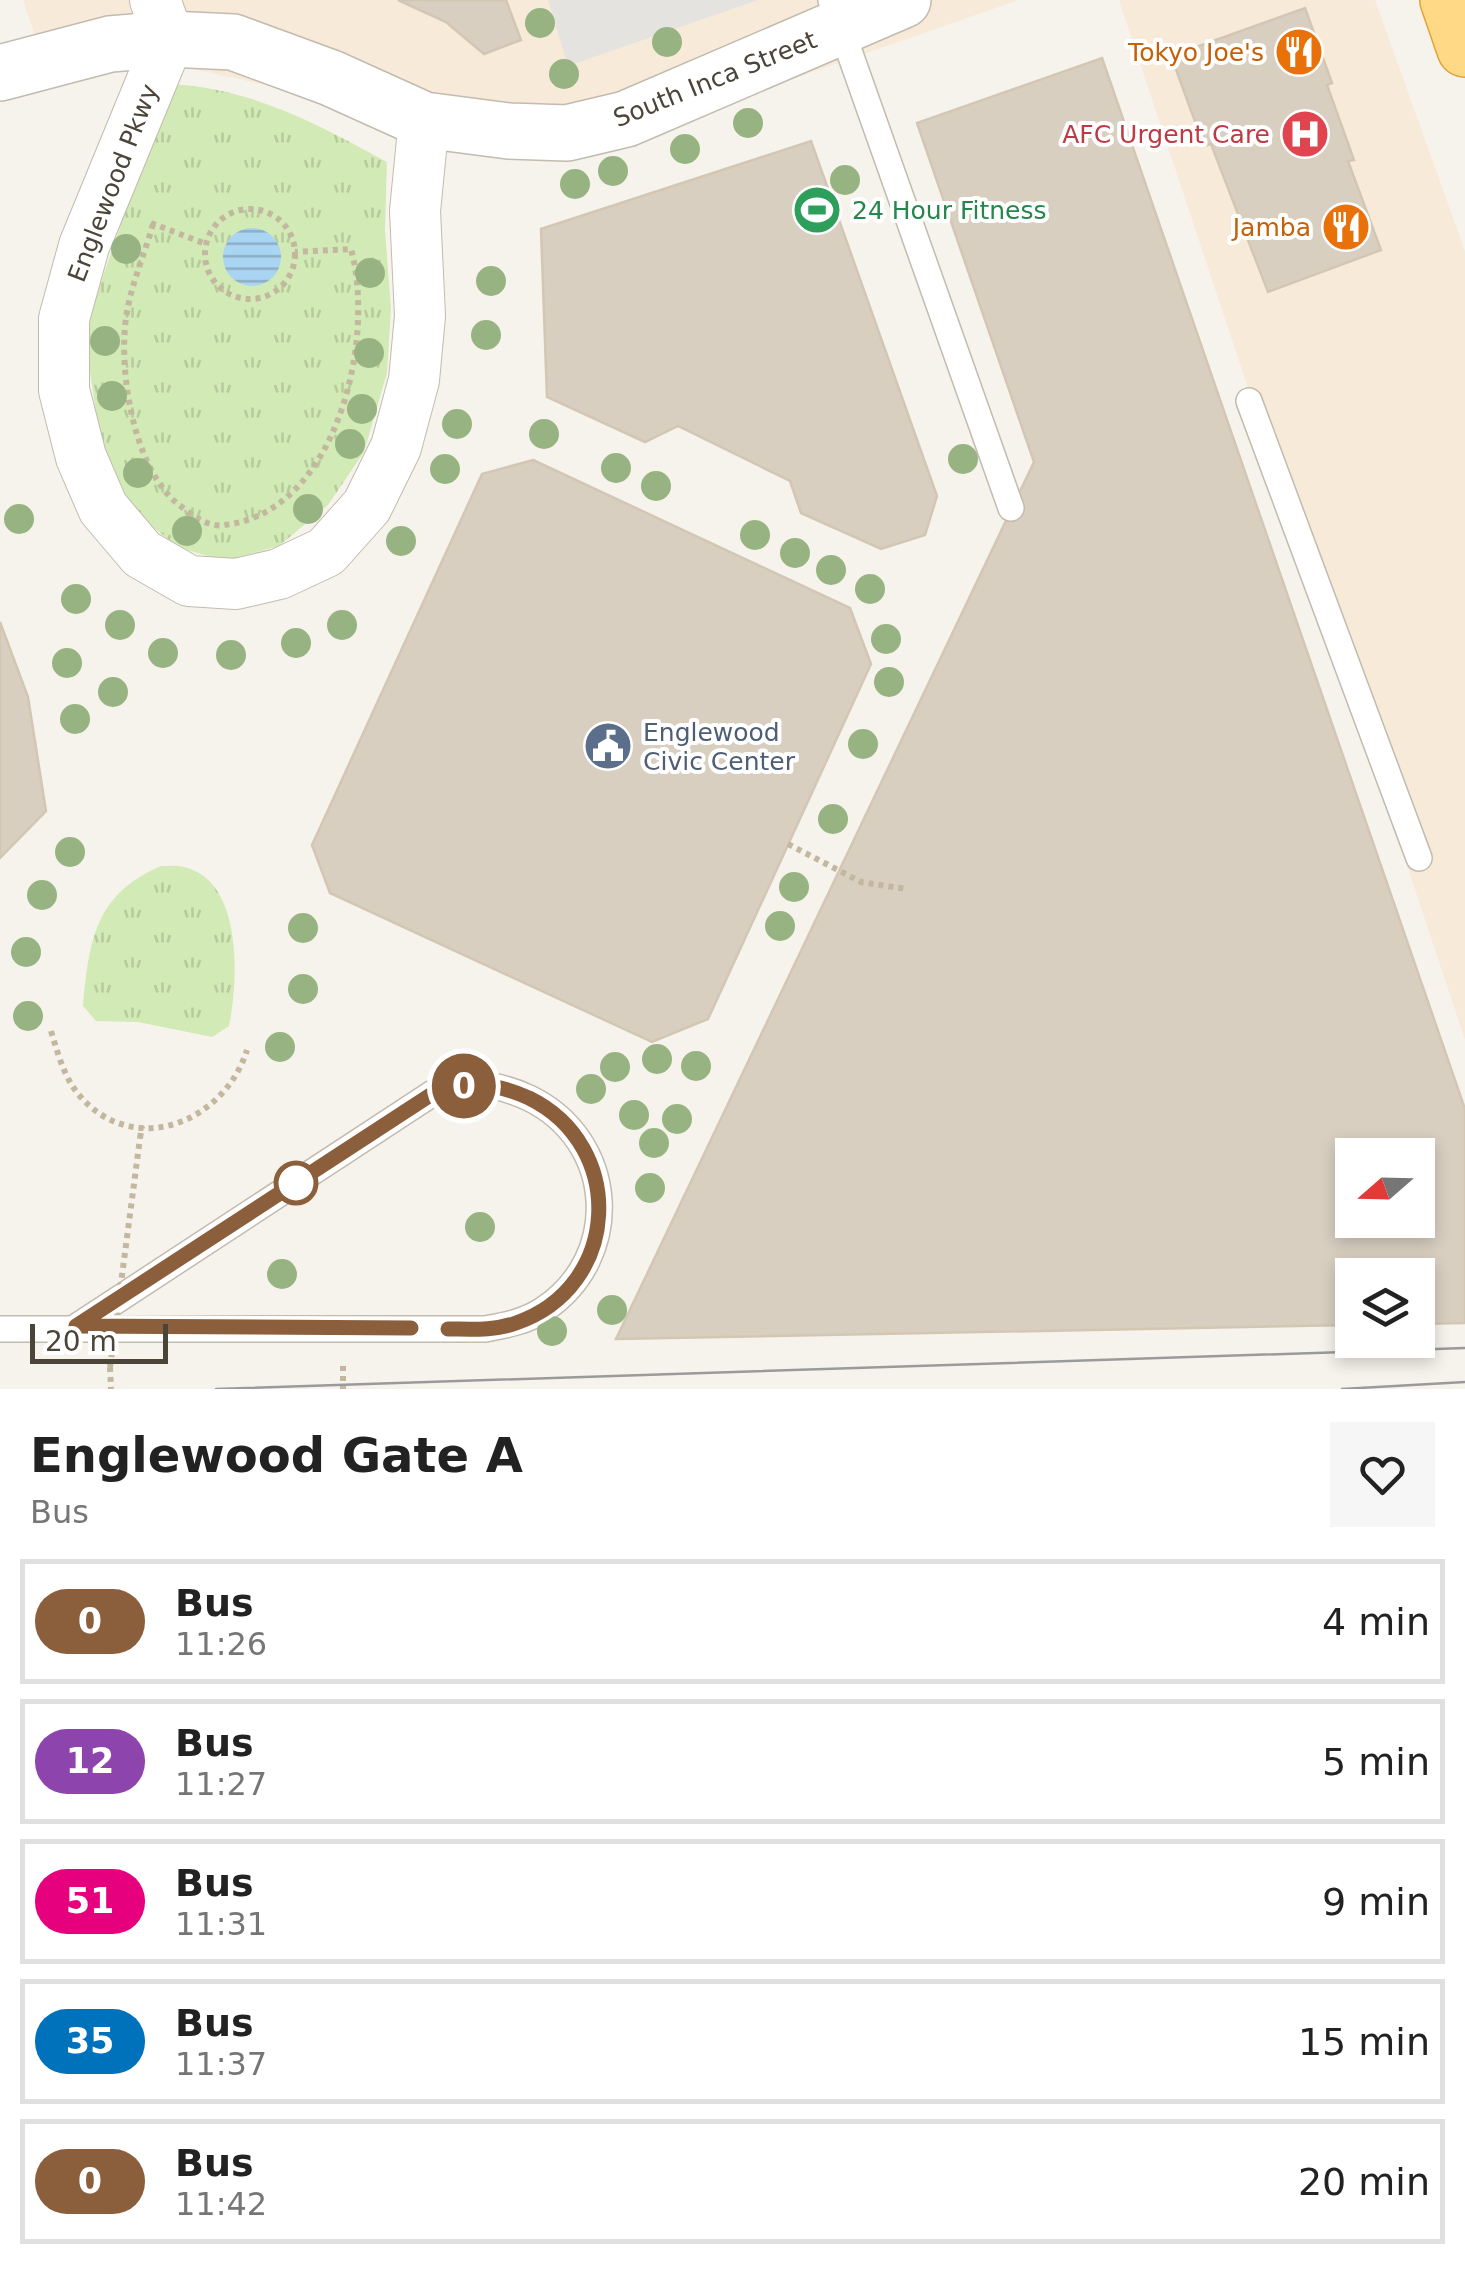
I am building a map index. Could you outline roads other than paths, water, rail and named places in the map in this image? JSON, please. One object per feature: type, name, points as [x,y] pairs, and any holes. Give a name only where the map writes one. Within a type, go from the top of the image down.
[{"type":"highway","points":[[1448,0],[1465,48]]},
{"type":"street","name":"South Inca Street","points":[[0,73],[110,44],[162,19],[332,78],[424,120],[509,131],[567,132],[626,118],[836,14],[904,0]]},
{"type":"street","name":"Englewood Pkwy","points":[[162,19],[84,246],[64,320],[64,390],[81,458],[103,508],[142,554],[189,580],[236,584],[279,574],[326,552],[367,506],[396,447],[414,380],[420,316],[415,211],[424,120]]},
{"type":"lane","points":[[836,14],[1011,508]]},
{"type":"lane","points":[[1249,401],[1419,858]]},
{"type":"lane","points":[[0,1329],[485,1329],[514,1324],[540,1312],[564,1294],[583,1270],[598,1226],[597,1183],[588,1155],[571,1128],[547,1107],[512,1090],[472,1085],[432,1094],[76,1326]]},
{"type":"water","points":[[252,228],[273,236],[281,257],[273,278],[252,286],[231,278],[223,257],[231,236]]},
{"type":"tram line","points":[[216,1389],[1465,1348]]},
{"type":"tram line","points":[[1342,1389],[1465,1382]]},
{"type":"place","name":"Tokyo Joe's","points":[[1299,52]]},
{"type":"place","name":"AFC Urgent Care","points":[[1305,134]]},
{"type":"place","name":"24 Hour Fitness","points":[[817,210]]},
{"type":"place","name":"Jamba","points":[[1346,227]]},
{"type":"place","name":"Englewood Civic Center","points":[[608,746]]}]
